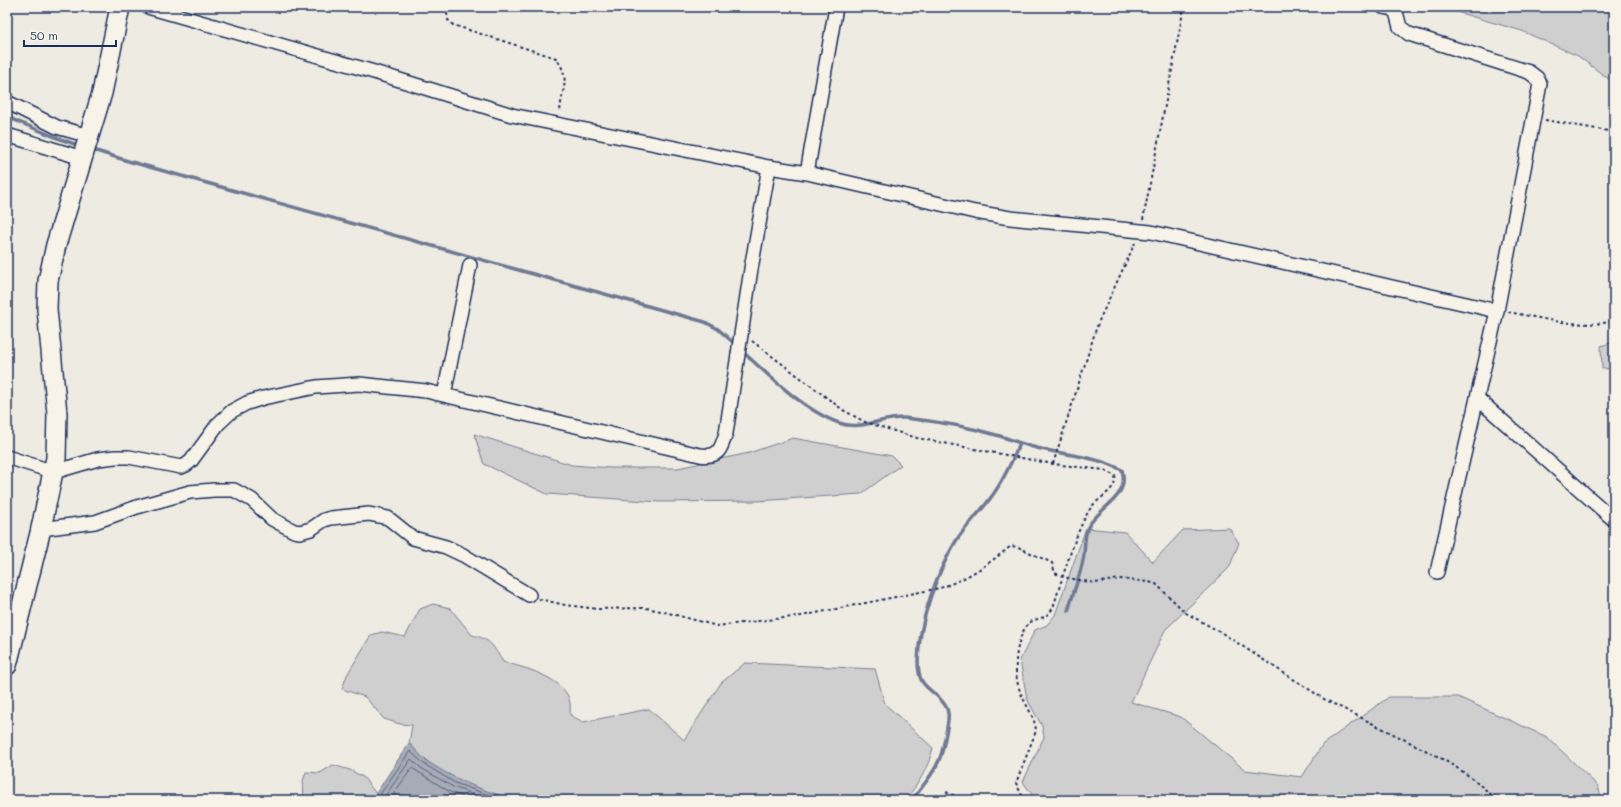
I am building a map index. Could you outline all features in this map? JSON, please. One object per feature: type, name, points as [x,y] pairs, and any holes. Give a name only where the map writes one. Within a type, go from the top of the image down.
[{"type":"street","points":[[7,665],[41,529],[54,472],[58,443],[58,413],[47,309],[47,291],[56,245],[106,80],[120,7]]},
{"type":"street","points":[[148,7],[374,72],[512,115],[769,168],[807,173],[975,212],[1010,218],[1141,230],[1497,311]]},
{"type":"street","points":[[807,173],[836,7]]},
{"type":"street","points":[[1383,7],[1390,8],[1396,12],[1399,24],[1409,34],[1529,72],[1534,75],[1540,84],[1497,311],[1437,572]]},
{"type":"street","points":[[7,102],[57,127],[89,136]]},
{"type":"street","points":[[7,135],[82,158]]},
{"type":"street","points":[[7,457],[54,472],[98,459],[129,457],[173,466],[186,465],[218,424],[232,411],[247,403],[316,387],[359,384],[404,388],[444,395],[700,455],[715,455],[720,450],[726,433],[741,332],[769,168]]},
{"type":"street","points":[[444,395],[470,265]]},
{"type":"street","points":[[1478,399],[1614,520]]},
{"type":"street","points":[[41,529],[95,522],[137,507],[190,492],[234,490],[252,500],[272,519],[294,531],[300,532],[311,530],[324,520],[331,518],[369,514],[388,518],[413,538],[446,547],[463,555],[529,595]]},
{"type":"path","points":[[446,7],[448,20],[453,25],[556,58],[564,69],[566,79],[560,104],[562,126]]},
{"type":"path","points":[[1053,464],[1095,330],[1141,230],[1184,7]]},
{"type":"path","points":[[1534,118],[1614,132]]},
{"type":"path","points":[[1497,311],[1577,324],[1605,323],[1614,321]]},
{"type":"path","points":[[741,332],[843,410],[865,422],[917,438],[1053,464],[1104,470],[1112,473],[1116,479],[1111,489],[1093,506],[1087,514],[1053,608],[1046,617],[1031,621],[1028,624],[1018,648],[1016,661],[1020,692],[1036,724],[1035,737],[1016,783],[1024,800]]},
{"type":"path","points":[[529,595],[565,605],[598,609],[646,608],[717,626],[801,616],[940,588],[960,581],[976,573],[1011,546],[1018,547],[1052,563],[1055,573],[1063,577],[1095,583],[1120,579],[1156,584],[1186,613],[1222,633],[1324,699],[1439,757],[1465,773],[1498,800]]},
{"type":"path","points":[[946,792],[964,800]]},
{"type":"shaded area","points":[[1460,7],[1614,7],[1614,83],[1578,56],[1522,31],[1450,10]]},
{"type":"shaded area","points":[[1614,342],[1614,368],[1602,369],[1601,346]]},
{"type":"shaded area","points":[[474,434],[572,465],[611,468],[678,468],[749,453],[793,438],[892,456],[901,465],[861,494],[757,501],[660,502],[547,494],[484,464]]},
{"type":"shaded area","points":[[1086,528],[1125,532],[1153,562],[1183,530],[1229,528],[1239,543],[1229,568],[1165,630],[1131,702],[1181,717],[1245,770],[1302,777],[1323,744],[1389,697],[1458,697],[1547,737],[1598,786],[1602,800],[1036,800],[1023,782],[1044,737],[1042,726],[1027,699],[1020,660],[1035,630],[1047,625],[1055,615]]},
{"type":"shaded area","points":[[433,604],[450,608],[472,635],[488,641],[491,644],[503,662],[541,674],[559,685],[565,691],[569,699],[570,715],[583,722],[649,709],[684,740],[721,683],[745,663],[875,669],[885,704],[933,748],[931,756],[922,776],[905,800],[554,800],[545,796],[512,798],[497,794],[465,783],[435,767],[422,757],[409,743],[412,725],[400,724],[384,719],[365,697],[342,689],[347,675],[371,635],[382,632],[405,637],[420,609]]},
{"type":"shaded area","points":[[333,765],[350,770],[363,777],[381,800],[304,800],[303,781],[306,772],[320,773]]},
{"type":"water","points":[[409,743],[427,761],[455,777],[477,787],[498,795],[512,798],[545,796],[554,800],[381,800],[375,795]]},
{"type":"waterway","points":[[7,117],[80,146]]},
{"type":"waterway","points":[[90,149],[128,161],[705,322],[718,329],[736,345]]},
{"type":"waterway","points":[[742,351],[800,401],[813,410],[839,423],[847,425],[863,425],[888,419],[904,418],[965,427],[1037,448],[1102,462],[1122,470],[1122,488],[1118,495],[1088,527],[1085,537],[1083,562],[1068,611]]},
{"type":"waterway","points":[[912,800],[928,779],[939,761],[944,745],[948,719],[948,710],[945,705],[920,678],[918,661],[919,646],[925,615],[935,583],[956,541],[964,529],[988,502],[1000,484],[1020,443]]}]
